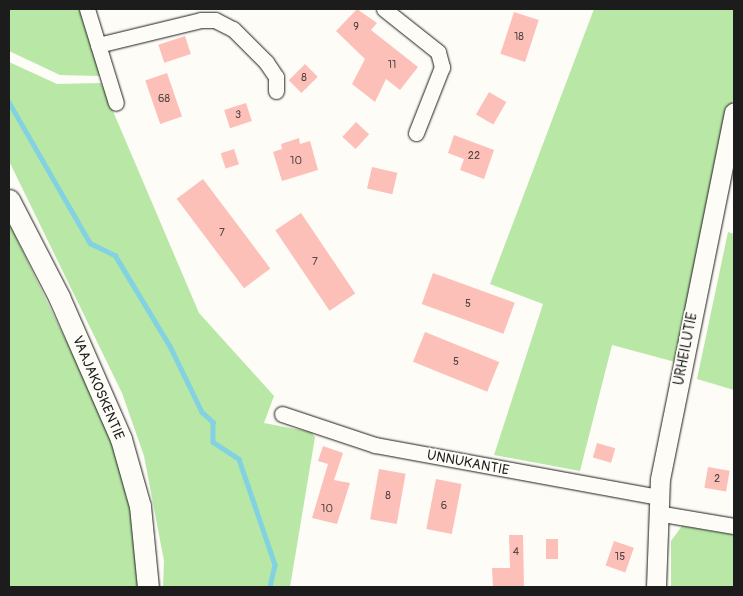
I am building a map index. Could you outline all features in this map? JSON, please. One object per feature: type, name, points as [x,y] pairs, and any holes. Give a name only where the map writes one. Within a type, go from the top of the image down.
[{"type":"main road","name":"VAAJAKOSKENTIE","points":[[9,200],[59,298],[121,439],[140,506],[148,587]]},
{"type":"street","points":[[87,9],[116,103]]},
{"type":"street","points":[[384,9],[424,38],[440,59],[440,80],[422,110],[416,133]]},
{"type":"street","points":[[98,45],[215,20],[233,28],[266,62],[276,77],[276,91]]},
{"type":"street","name":"URHEILUTIE","points":[[656,587],[657,505],[734,112]]},
{"type":"street","name":"UNNUKANTIE","points":[[282,414],[375,445],[657,505],[734,526]]},
{"type":"green space","points":[[9,9],[82,9],[100,76],[60,75],[9,51]]},
{"type":"green space","points":[[594,9],[734,9],[734,94],[679,363],[612,345],[580,471],[494,455],[543,304],[490,284]]},
{"type":"green space","points":[[9,62],[57,84],[101,83],[199,313],[274,396],[264,423],[311,432],[315,437],[290,587],[163,587],[164,561],[144,456],[122,393],[9,161]]},
{"type":"green space","points":[[9,223],[114,440],[132,505],[140,587],[9,587]]},
{"type":"green space","points":[[728,232],[734,234],[734,390],[697,379]]},
{"type":"green space","points":[[682,526],[734,535],[734,587],[671,587],[671,541]]},
{"type":"building","points":[[357,9],[377,23],[371,30],[418,67],[400,90],[386,79],[375,102],[352,84],[365,59],[336,31]]},
{"type":"building","points":[[514,12],[539,20],[525,62],[500,54]]},
{"type":"building","points":[[185,36],[191,54],[164,63],[158,45]]},
{"type":"building","points":[[305,64],[318,77],[301,93],[289,80]]},
{"type":"building","points":[[167,73],[182,116],[160,124],[145,80]]},
{"type":"building","points":[[489,92],[506,102],[493,125],[476,115]]},
{"type":"building","points":[[246,103],[252,121],[230,128],[224,110]]},
{"type":"building","points":[[356,122],[369,134],[356,149],[342,137]]},
{"type":"building","points":[[454,135],[494,150],[484,179],[460,170],[464,159],[448,153]]},
{"type":"building","points":[[299,138],[300,144],[310,141],[318,170],[282,181],[273,152],[282,149],[281,144]]},
{"type":"building","points":[[234,149],[239,164],[226,169],[221,153]]},
{"type":"building","points":[[372,167],[397,173],[392,194],[367,188]]},
{"type":"building","points":[[203,179],[270,268],[244,288],[177,199]]},
{"type":"building","points":[[301,213],[355,293],[330,311],[275,230]]},
{"type":"building","points":[[433,273],[515,303],[503,334],[422,304]]},
{"type":"building","points":[[425,332],[499,362],[487,392],[413,362]]},
{"type":"building","points":[[597,443],[615,448],[611,463],[593,457]]},
{"type":"building","points":[[323,446],[343,453],[334,480],[350,483],[337,524],[312,518],[328,464],[318,461]]},
{"type":"building","points":[[708,467],[730,471],[726,492],[704,488]]},
{"type":"building","points":[[379,469],[406,474],[397,524],[370,519]]},
{"type":"building","points":[[436,479],[462,484],[452,534],[426,529]]},
{"type":"building","points":[[509,535],[523,535],[524,587],[493,587],[492,568],[510,568]]},
{"type":"building","points":[[546,539],[558,539],[558,559],[546,559]]},
{"type":"building","points":[[614,541],[634,548],[625,572],[606,566]]},
{"type":"waterway","points":[[9,102],[90,243],[115,255],[170,346],[202,412],[213,422],[213,442],[239,459],[275,565],[270,587]]}]
